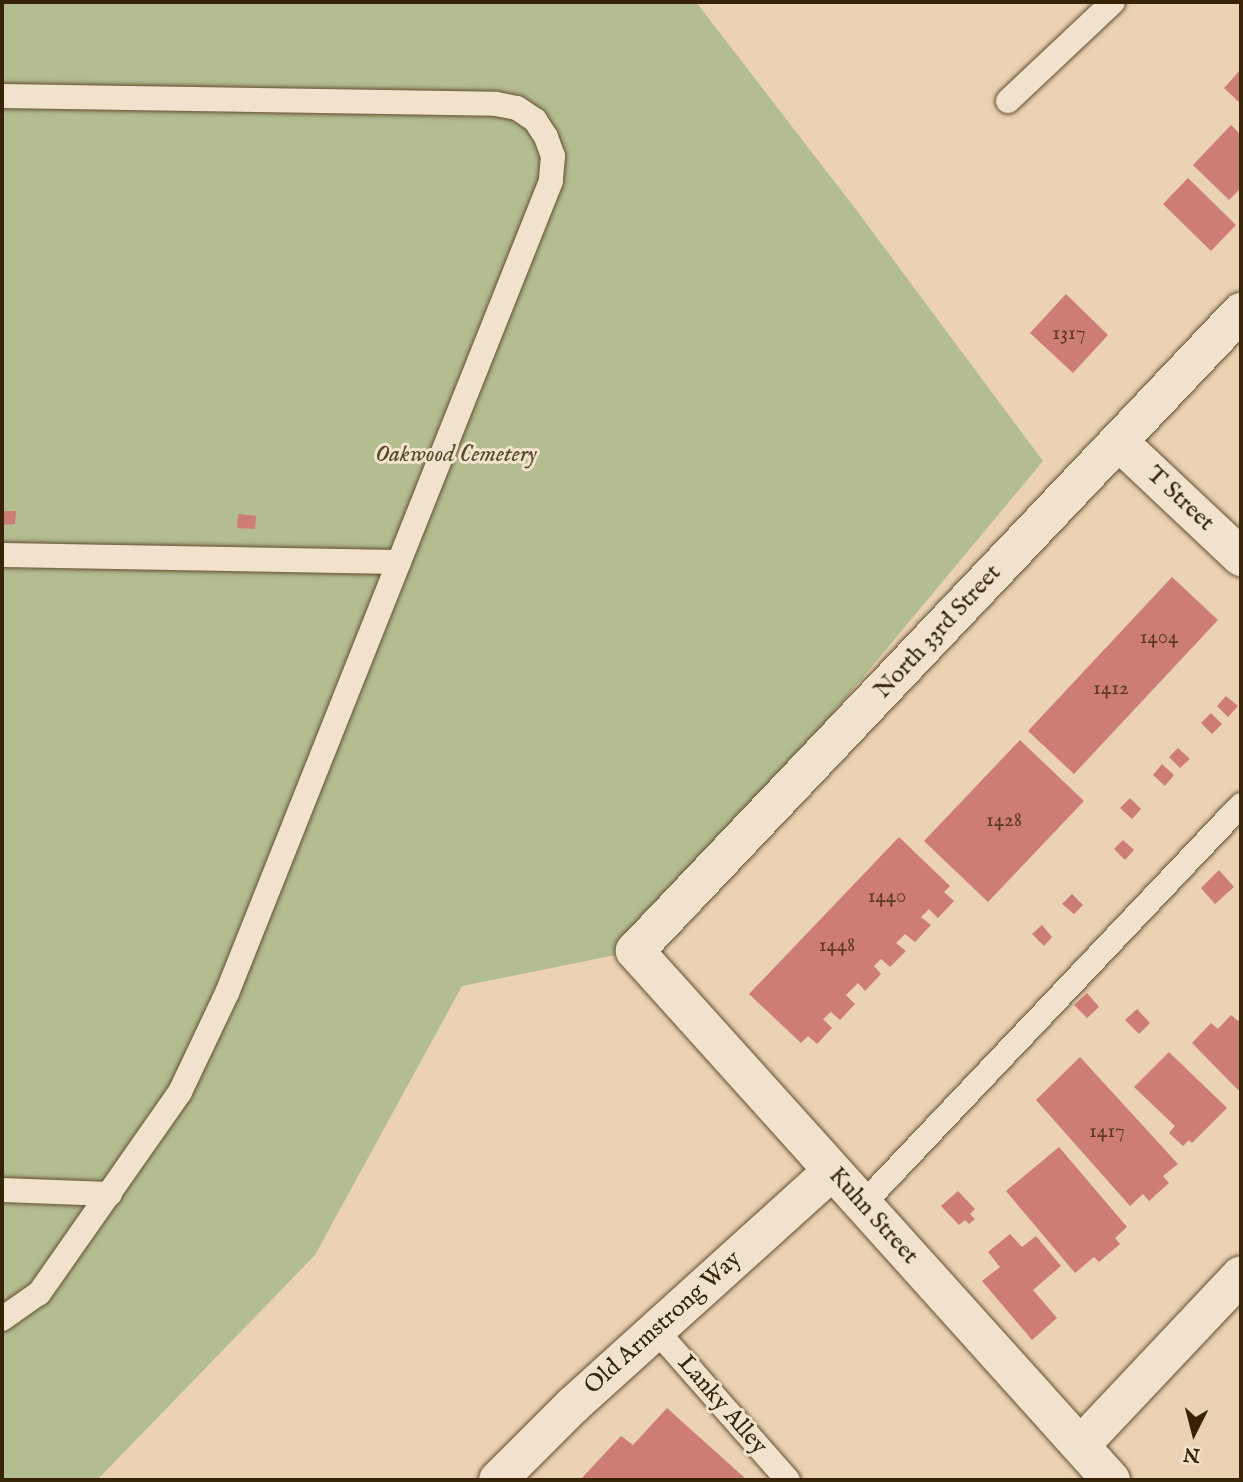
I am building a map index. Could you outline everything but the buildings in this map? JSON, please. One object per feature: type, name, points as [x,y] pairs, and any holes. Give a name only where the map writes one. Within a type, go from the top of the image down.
[{"type":"street","name":"North 33rd Street","points":[[635,951],[1241,312]]},
{"type":"street","name":"T Street","points":[[1119,442],[1241,557]]},
{"type":"street","name":"Kuhn Street","points":[[635,951],[1111,1480]]},
{"type":"street","name":"Old Armstrong Way","points":[[498,1480],[572,1406],[832,1171]]},
{"type":"street","points":[[1081,1445],[1241,1275]]},
{"type":"lane","points":[[1008,101],[1112,2]]},
{"type":"lane","points":[[2,96],[496,104],[517,108],[535,120],[546,137],[553,156],[551,181],[227,993],[180,1092],[110,1194],[39,1293],[2,1319]]},
{"type":"lane","points":[[2,555],[399,562]]},
{"type":"lane","points":[[862,1205],[1241,805]]},
{"type":"lane","points":[[2,1190],[110,1194]]},
{"type":"lane","name":"Lanky Alley","points":[[656,1330],[788,1480]]},
{"type":"green space","name":"Oakwood Cemetery","points":[[2,2],[696,2],[854,207],[1043,461],[635,951],[462,986],[315,1255],[97,1480],[2,1480]]}]
